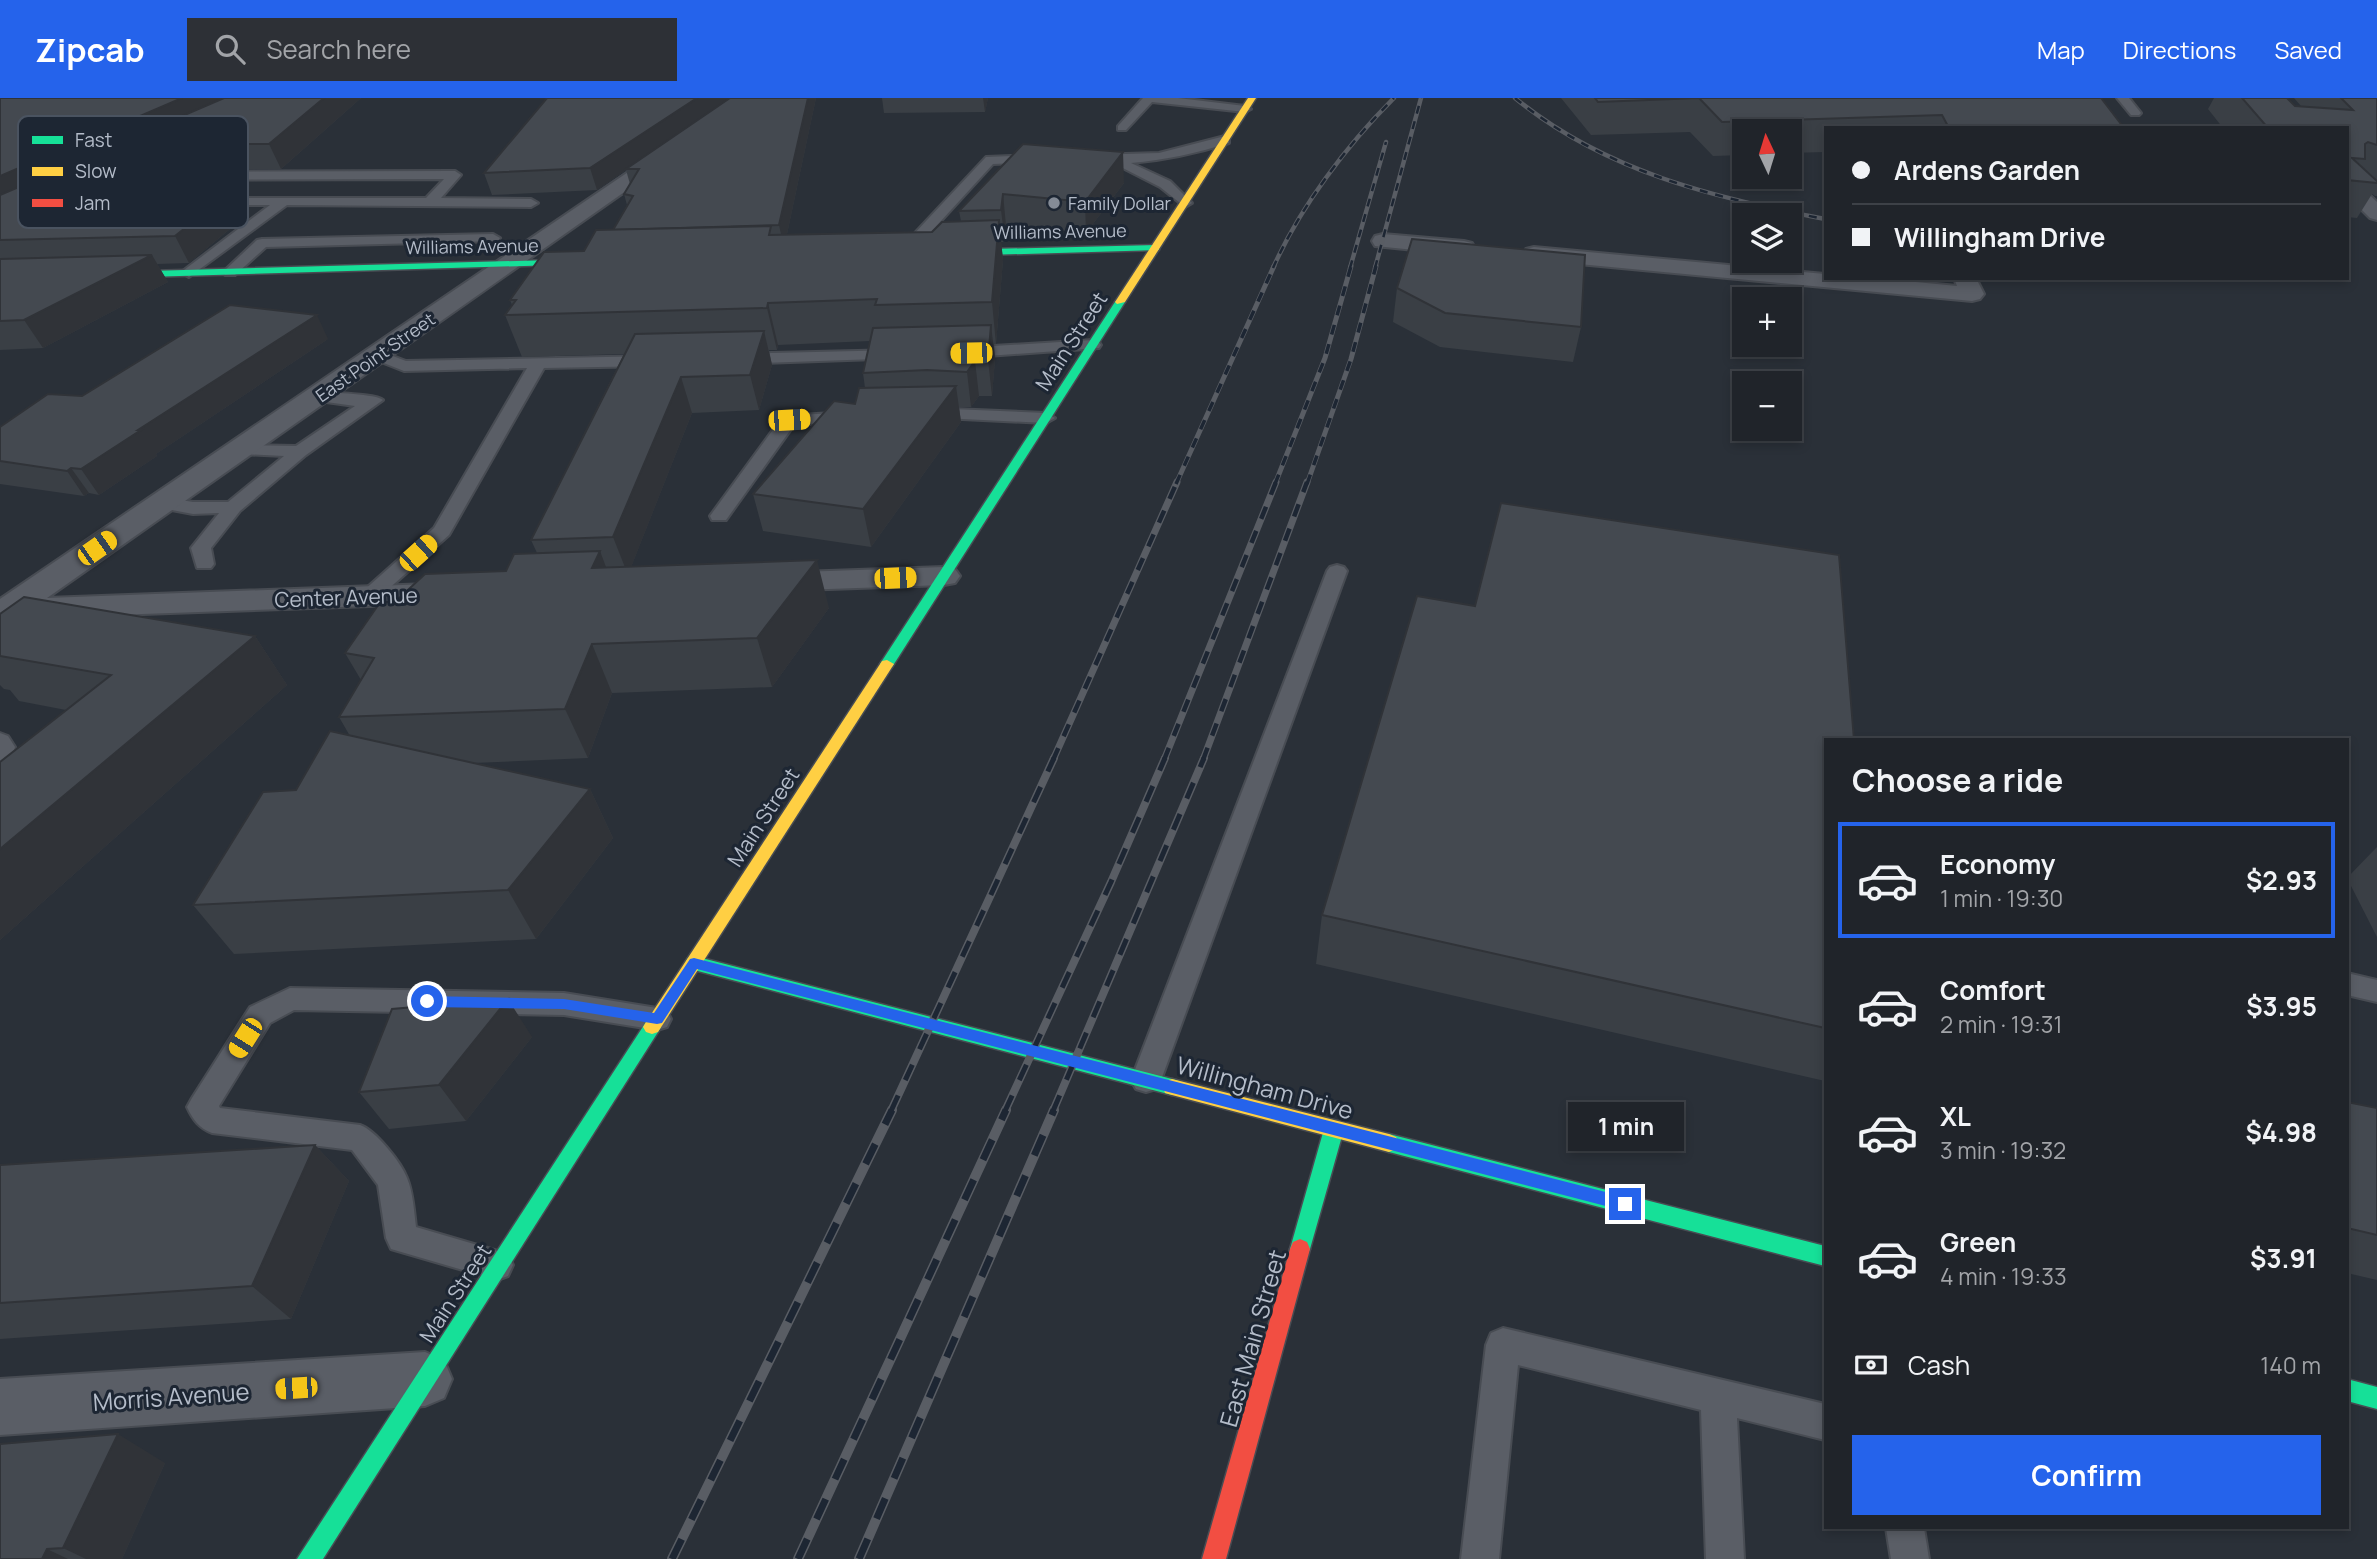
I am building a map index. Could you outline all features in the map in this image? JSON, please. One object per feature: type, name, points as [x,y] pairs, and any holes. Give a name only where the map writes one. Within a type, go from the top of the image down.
[{"type":"main road","name":"Main Street","points":[[309,1559],[1249,103]]},
{"type":"main road","name":"Williams Avenue","points":[[896,255],[1156,248]]},
{"type":"main road","name":"Williams Avenue","points":[[94,275],[603,262]]},
{"type":"main road","name":"Willingham Drive","points":[[694,963],[1824,1256]]},
{"type":"main road","name":"East Main Street","points":[[1214,1559],[1334,1129]]},
{"type":"main road","points":[[2349,1391],[2377,1398]]},
{"type":"street","points":[[228,116],[268,98]]},
{"type":"street","name":"East Point Street","points":[[3,611],[750,98]]},
{"type":"street","points":[[2349,186],[2375,210]]},
{"type":"street","points":[[0,220],[18,213]]},
{"type":"street","points":[[1383,241],[1490,250]]},
{"type":"street","points":[[1517,253],[1824,275]]},
{"type":"street","points":[[1886,280],[1968,286]]},
{"type":"street","points":[[746,583],[944,576]]},
{"type":"street","name":"Center Avenue","points":[[3,611],[480,592]]},
{"type":"street","name":"Morris Avenue","points":[[0,1407],[425,1379]]},
{"type":"lane","points":[[1122,128],[1149,98],[1249,103]]},
{"type":"lane","points":[[2123,98],[2135,113]]},
{"type":"lane","points":[[1076,158],[1117,162],[1164,155],[1225,140]]},
{"type":"lane","points":[[896,255],[990,160],[1052,158]]},
{"type":"lane","points":[[1117,162],[1145,172],[1166,184],[1185,203]]},
{"type":"lane","points":[[248,176],[455,175],[430,202]]},
{"type":"lane","points":[[248,201],[531,203]]},
{"type":"lane","points":[[189,273],[284,201]]},
{"type":"lane","points":[[230,272],[261,243],[493,238]]},
{"type":"lane","points":[[942,354],[1093,345]]},
{"type":"lane","points":[[719,360],[914,354]]},
{"type":"lane","points":[[377,355],[404,366],[677,361]]},
{"type":"lane","points":[[369,596],[442,531],[538,364]]},
{"type":"lane","points":[[204,564],[201,548],[233,507],[300,451],[375,400],[345,401],[318,396]]},
{"type":"lane","points":[[907,414],[1046,418]]},
{"type":"lane","points":[[719,516],[789,420],[867,416]]},
{"type":"lane","points":[[241,449],[300,451]]},
{"type":"lane","points":[[163,503],[193,508],[233,507]]},
{"type":"lane","points":[[1146,1080],[1337,571]]},
{"type":"lane","points":[[0,741],[3,747],[0,762]]},
{"type":"lane","points":[[2349,984],[2377,990]]},
{"type":"lane","points":[[497,1265],[402,1238],[393,1180],[360,1138],[212,1120],[202,1107],[260,1015],[290,999],[564,1004],[657,1019]]},
{"type":"lane","points":[[1480,1559],[1503,1345],[1824,1422]]},
{"type":"lane","points":[[1717,1396],[1725,1559]]},
{"type":"lane","points":[[1905,1529],[1910,1559]]},
{"type":"building","points":[[0,98],[182,98],[140,116],[18,116],[18,168],[0,176]]},
{"type":"building","points":[[224,98],[324,98],[269,144],[248,144],[248,116],[182,116]]},
{"type":"building","points":[[547,98],[697,98],[590,168],[484,173]]},
{"type":"building","points":[[730,98],[808,98],[779,225],[613,230],[633,196],[624,194],[639,169],[626,169]]},
{"type":"building","points":[[1595,98],[1699,98],[1598,102]]},
{"type":"building","points":[[1699,98],[2101,98],[2122,126],[1948,126],[1942,115],[1732,119],[1732,122],[1722,122]]},
{"type":"building","points":[[2242,98],[2287,98],[2295,106],[2353,110],[2341,98],[2377,98],[2377,145],[2368,142],[2365,144],[2365,159],[2352,158],[2377,183],[2349,180],[2349,126],[2266,126]]},
{"type":"building","points":[[1023,144],[1123,152],[1085,202],[1003,194],[1001,210],[959,211]]},
{"type":"building","points":[[18,187],[18,228],[185,228],[175,236],[0,240],[0,195]]},
{"type":"building","points":[[999,220],[992,302],[875,305],[877,299],[768,303],[767,308],[505,315],[516,300],[510,300],[544,252],[584,251],[596,230],[771,226],[769,235],[932,232],[942,222]]},
{"type":"building","points":[[1412,239],[1585,255],[1581,327],[1445,313],[1397,288]]},
{"type":"building","points":[[152,255],[24,320],[0,321],[0,259]]},
{"type":"building","points":[[230,305],[317,315],[81,469],[71,468],[67,471],[0,461],[0,427],[48,394],[82,396]]},
{"type":"building","points":[[991,325],[988,360],[975,361],[967,372],[927,370],[863,373],[873,328]]},
{"type":"building","points":[[764,331],[750,375],[681,377],[613,537],[531,540],[635,334]]},
{"type":"building","points":[[956,386],[863,509],[753,494],[834,401],[855,404],[859,388]]},
{"type":"building","points":[[1501,503],[1839,555],[1854,738],[1824,738],[1824,1028],[1322,915],[1417,596],[1475,606]]},
{"type":"building","points":[[600,551],[592,568],[817,560],[757,638],[592,644],[565,709],[339,717],[374,658],[345,653],[381,601],[394,603],[425,574],[506,571],[514,554]]},
{"type":"building","points":[[24,597],[255,636],[0,849],[0,762],[111,675],[0,656],[0,614]]},
{"type":"building","points":[[330,731],[590,789],[508,890],[193,905],[263,792],[296,790]]},
{"type":"building","points":[[508,999],[439,1085],[359,1092],[392,1009]]},
{"type":"building","points":[[2349,1102],[2377,1108],[2377,1235],[2349,1228]]},
{"type":"building","points":[[315,1145],[252,1286],[0,1303],[0,1165]]},
{"type":"building","points":[[118,1434],[63,1548],[47,1549],[42,1559],[0,1559],[0,1444]]},
{"type":"railway","points":[[1273,268],[1297,222],[1326,178],[1394,98]]},
{"type":"railway","points":[[1375,268],[1421,98]]},
{"type":"railway","points":[[1515,98],[1585,145],[1623,163],[1702,191],[1824,219]]},
{"type":"railway","points":[[1350,268],[1386,142]]},
{"type":"railway","points":[[1176,484],[1274,266]]},
{"type":"railway","points":[[1275,484],[1325,358],[1351,266]]},
{"type":"railway","points":[[1307,484],[1351,359],[1376,266]]},
{"type":"railway","points":[[1053,760],[1177,482]]},
{"type":"railway","points":[[1164,760],[1276,482]]},
{"type":"railway","points":[[1203,760],[1307,482]]},
{"type":"railway","points":[[891,1111],[1054,758]]},
{"type":"railway","points":[[1005,1111],[1165,758]]},
{"type":"railway","points":[[1053,1111],[1204,758]]},
{"type":"railway","points":[[672,1559],[892,1110]]},
{"type":"railway","points":[[798,1559],[1006,1110]]},
{"type":"railway","points":[[859,1559],[1054,1110]]},
{"type":"traffic: fast","points":[[951,253],[1156,248]]},
{"type":"traffic: fast","points":[[112,275],[587,262]]},
{"type":"traffic: fast","points":[[887,664],[1120,302]]},
{"type":"traffic: fast","points":[[694,963],[1172,1087]]},
{"type":"traffic: fast","points":[[309,1559],[652,1027]]},
{"type":"traffic: fast","points":[[1300,1249],[1334,1129]]},
{"type":"traffic: fast","points":[[1389,1143],[1824,1256]]},
{"type":"traffic: fast","points":[[2349,1391],[2377,1398]]},
{"type":"traffic: slow","points":[[1120,302],[1252,98]]},
{"type":"traffic: slow","points":[[652,1027],[887,664]]},
{"type":"traffic: slow","points":[[1172,1087],[1389,1143]]},
{"type":"traffic: jam","points":[[1214,1559],[1300,1249]]},
{"type":"place","name":"Family Dollar","points":[[1054,203]]},
{"type":"route","points":[[427,1001],[564,1004],[657,1019],[694,963],[1625,1204]]}]
